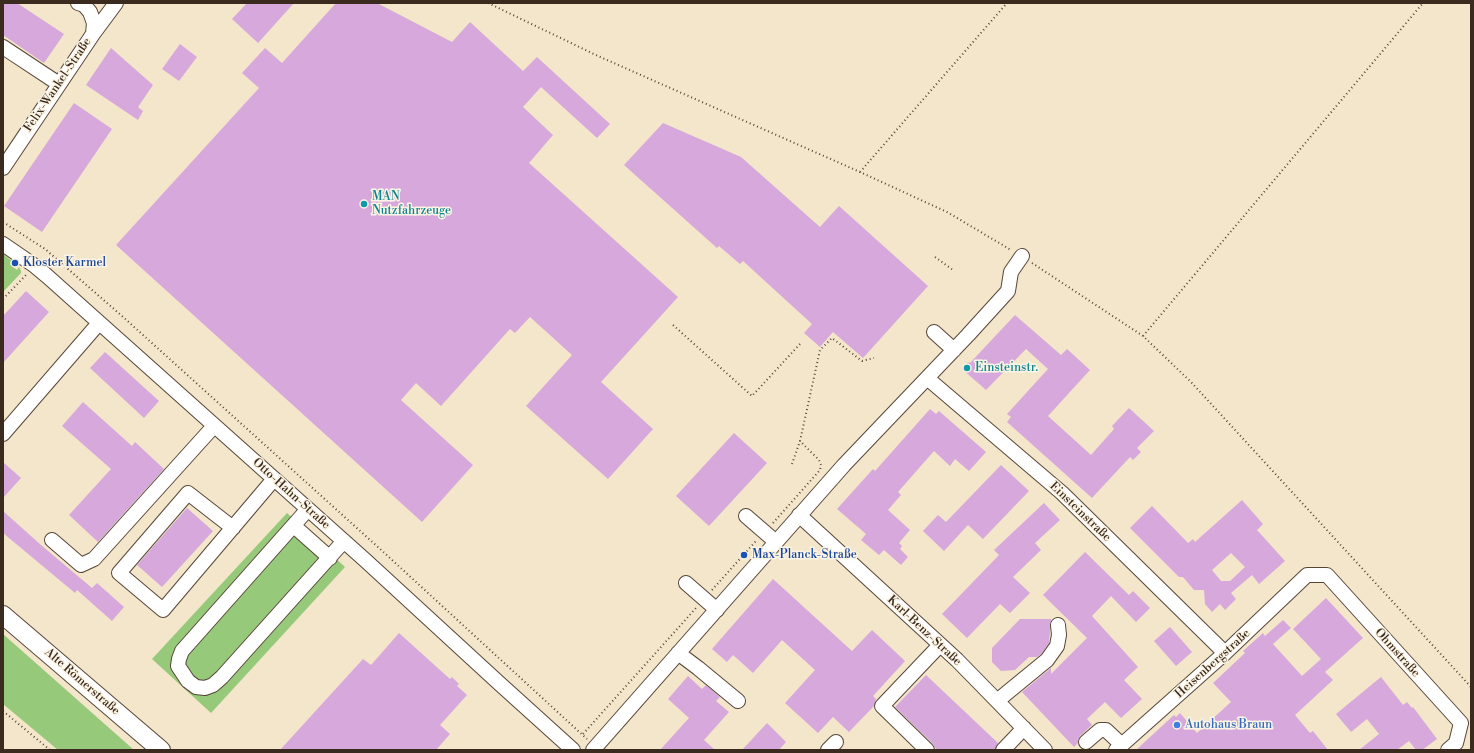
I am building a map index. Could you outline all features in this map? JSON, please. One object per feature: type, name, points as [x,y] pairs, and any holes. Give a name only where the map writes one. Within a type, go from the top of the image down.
[{"type":"main road","name":"Alte Römerstraße","points":[[3,614],[161,750]]},
{"type":"street","name":"Felix-Wankel-Straße","points":[[3,168],[93,34],[94,23],[90,12],[78,3]]},
{"type":"street","points":[[93,34],[116,3]]},
{"type":"street","points":[[3,47],[59,84]]},
{"type":"street","name":"Otto-Hahn-Straße","points":[[3,244],[35,266],[344,541],[573,750]]},
{"type":"street","points":[[595,748],[844,465],[1008,291],[1011,272],[1022,256]]},
{"type":"street","points":[[3,434],[99,323]]},
{"type":"street","points":[[934,332],[954,350]]},
{"type":"street","name":"Einsteinstraße","points":[[927,378],[1062,493],[1226,653]]},
{"type":"street","points":[[52,540],[81,565],[94,559],[214,426]]},
{"type":"street","points":[[233,528],[188,493],[119,573],[163,610],[233,528],[274,479]]},
{"type":"street","points":[[308,509],[182,652],[178,666],[188,681],[196,687],[205,688],[213,685],[222,677],[344,541]]},
{"type":"street","name":"Karl-Benz-Straße","points":[[799,515],[940,645],[1045,750]]},
{"type":"street","points":[[746,516],[776,542]]},
{"type":"street","points":[[294,526],[330,558]]},
{"type":"street","name":"Ohmstraße","points":[[1307,576],[1327,575],[1461,723],[1456,743],[1448,750]]},
{"type":"street","name":"Heisenbergstraße","points":[[1119,747],[1226,653],[1307,576]]},
{"type":"street","points":[[686,583],[716,610]]},
{"type":"street","points":[[997,701],[1047,660],[1056,646],[1059,635],[1058,625]]},
{"type":"street","points":[[927,750],[882,706],[940,645]]},
{"type":"street","points":[[678,653],[738,701]]},
{"type":"street","points":[[1003,750],[1024,728]]},
{"type":"street","points":[[1086,742],[1100,730],[1106,730],[1119,747]]},
{"type":"path","points":[[860,172],[1007,3]]},
{"type":"path","points":[[1143,336],[1423,3]]},
{"type":"path","points":[[3,222],[44,249],[122,316],[379,548],[582,734],[595,748]]},
{"type":"path","points":[[935,257],[953,270]]},
{"type":"path","points":[[3,298],[35,266]]},
{"type":"path","points":[[673,325],[752,396],[800,344]]},
{"type":"path","points":[[792,464],[800,441],[820,350],[832,338],[862,361],[874,358]]},
{"type":"path","points":[[582,734],[820,470],[821,465],[819,460],[800,441]]},
{"type":"path","points":[[3,711],[50,750]]},
{"type":"green space","points":[[3,254],[12,261],[10,264],[17,270],[19,267],[21,273],[3,292]]},
{"type":"green space","points":[[287,513],[345,567],[211,713],[152,659]]},
{"type":"green space","points":[[3,634],[134,750],[58,750],[3,704]]},
{"type":"building","points":[[3,3],[17,3],[64,34],[44,63],[3,35]]},
{"type":"building","points":[[247,3],[294,3],[258,43],[232,19]]},
{"type":"building","name":"MAN Nutzfahrzeuge","points":[[336,3],[377,3],[452,42],[470,22],[523,71],[537,57],[610,124],[597,138],[541,87],[523,107],[553,135],[529,163],[678,297],[601,382],[653,429],[608,479],[526,406],[572,355],[530,317],[515,333],[510,329],[441,406],[416,383],[401,400],[473,465],[422,522],[116,245],[259,88],[242,73],[265,48],[282,63]]},
{"type":"building","points":[[180,44],[197,57],[179,81],[162,69]]},
{"type":"building","points":[[111,48],[153,85],[138,107],[143,111],[138,120],[86,85]]},
{"type":"building","points":[[74,103],[112,129],[42,232],[4,206]]},
{"type":"building","points":[[663,123],[741,157],[820,227],[839,206],[928,286],[863,358],[833,332],[820,347],[804,333],[812,324],[743,261],[740,264],[719,246],[717,248],[624,165]]},
{"type":"building","points":[[26,291],[49,312],[3,363],[3,316]]},
{"type":"building","points":[[1015,315],[1061,355],[1067,349],[1090,370],[1048,416],[1091,455],[1114,429],[1112,426],[1129,408],[1154,431],[1137,448],[1141,452],[1133,460],[1130,457],[1092,498],[1007,422],[1011,417],[1007,414],[1048,369],[1026,349],[986,390],[962,369],[968,362],[970,363]]},
{"type":"building","points":[[105,352],[159,401],[144,418],[90,368]]},
{"type":"building","points":[[83,402],[132,446],[135,442],[164,469],[98,542],[69,515],[111,469],[62,426]]},
{"type":"building","points":[[930,409],[936,414],[939,411],[986,452],[969,471],[955,459],[950,466],[934,451],[898,492],[901,495],[888,510],[910,530],[899,543],[902,546],[900,549],[908,557],[901,565],[884,550],[879,555],[861,540],[866,534],[837,509],[873,469],[875,471]]},
{"type":"building","points":[[734,433],[767,463],[709,526],[676,496]]},
{"type":"building","points":[[3,462],[21,478],[3,498]]},
{"type":"building","points":[[1001,465],[1029,491],[983,539],[968,525],[944,551],[923,531],[938,515],[946,522]]},
{"type":"building","points":[[1242,500],[1263,524],[1257,530],[1285,561],[1259,584],[1252,575],[1231,593],[1236,599],[1225,610],[1220,604],[1212,612],[1205,604],[1204,590],[1194,590],[1183,577],[1179,577],[1130,528],[1152,506],[1188,543],[1193,539],[1195,542]],"holes":[[[1231,553],[1245,567],[1230,581],[1221,581],[1212,570]]]},
{"type":"building","points":[[1044,503],[1060,520],[1035,543],[1041,550],[1013,577],[1030,593],[1010,613],[1000,604],[967,638],[942,614],[999,555],[994,550]]},
{"type":"building","points":[[187,508],[213,531],[162,587],[137,565]]},
{"type":"building","points":[[3,511],[92,588],[97,583],[124,607],[112,621],[77,590],[75,593],[3,533]]},
{"type":"building","points":[[1085,552],[1129,595],[1133,591],[1150,608],[1136,622],[1111,596],[1092,616],[1138,667],[1124,680],[1142,699],[1121,718],[1105,702],[1087,719],[1092,725],[1080,736],[1078,743],[1074,747],[1022,692],[1051,668],[1051,674],[1087,638],[1043,595]]},
{"type":"building","points":[[773,579],[852,651],[872,630],[905,661],[873,696],[876,699],[874,706],[849,732],[833,717],[818,733],[785,703],[815,670],[782,640],[753,673],[733,655],[727,662],[712,649]]},
{"type":"building","points":[[1326,598],[1363,638],[1325,672],[1333,680],[1295,715],[1310,733],[1313,731],[1328,750],[1136,750],[1174,715],[1176,717],[1180,713],[1197,733],[1231,702],[1213,683],[1245,653],[1243,651],[1263,633],[1265,636],[1283,620],[1291,628],[1273,644],[1302,676],[1321,659],[1293,629]]},
{"type":"building","points":[[1020,619],[1051,619],[1049,643],[1041,654],[1037,657],[1029,657],[1015,670],[1001,671],[992,662],[992,648]]},
{"type":"building","points":[[1170,627],[1192,652],[1176,666],[1154,641]]},
{"type":"building","points":[[399,633],[450,679],[452,677],[459,684],[457,686],[467,695],[440,725],[450,734],[436,750],[280,750],[363,659],[371,665]]},
{"type":"building","points":[[926,675],[998,743],[995,750],[937,750],[933,744],[895,707]]},
{"type":"building","points":[[688,676],[702,689],[706,685],[720,697],[716,701],[729,712],[704,740],[715,750],[660,750],[689,718],[668,699]]},
{"type":"building","points":[[1381,677],[1403,705],[1407,702],[1412,708],[1413,707],[1437,739],[1422,750],[1416,750],[1409,741],[1397,750],[1359,750],[1379,734],[1367,719],[1351,732],[1336,714]]},
{"type":"building","points":[[767,723],[786,742],[779,750],[742,750]]},
{"type":"place","name":"MAN Nutzfahrzeuge","points":[[364,204]]},
{"type":"place","name":"Kloster Karmel","points":[[15,263]]},
{"type":"place","name":"Einsteinstr.","points":[[967,368]]},
{"type":"place","name":"Max-Planck-Straße","points":[[744,555]]},
{"type":"place","name":"Autohaus Braun","points":[[1177,725]]}]
